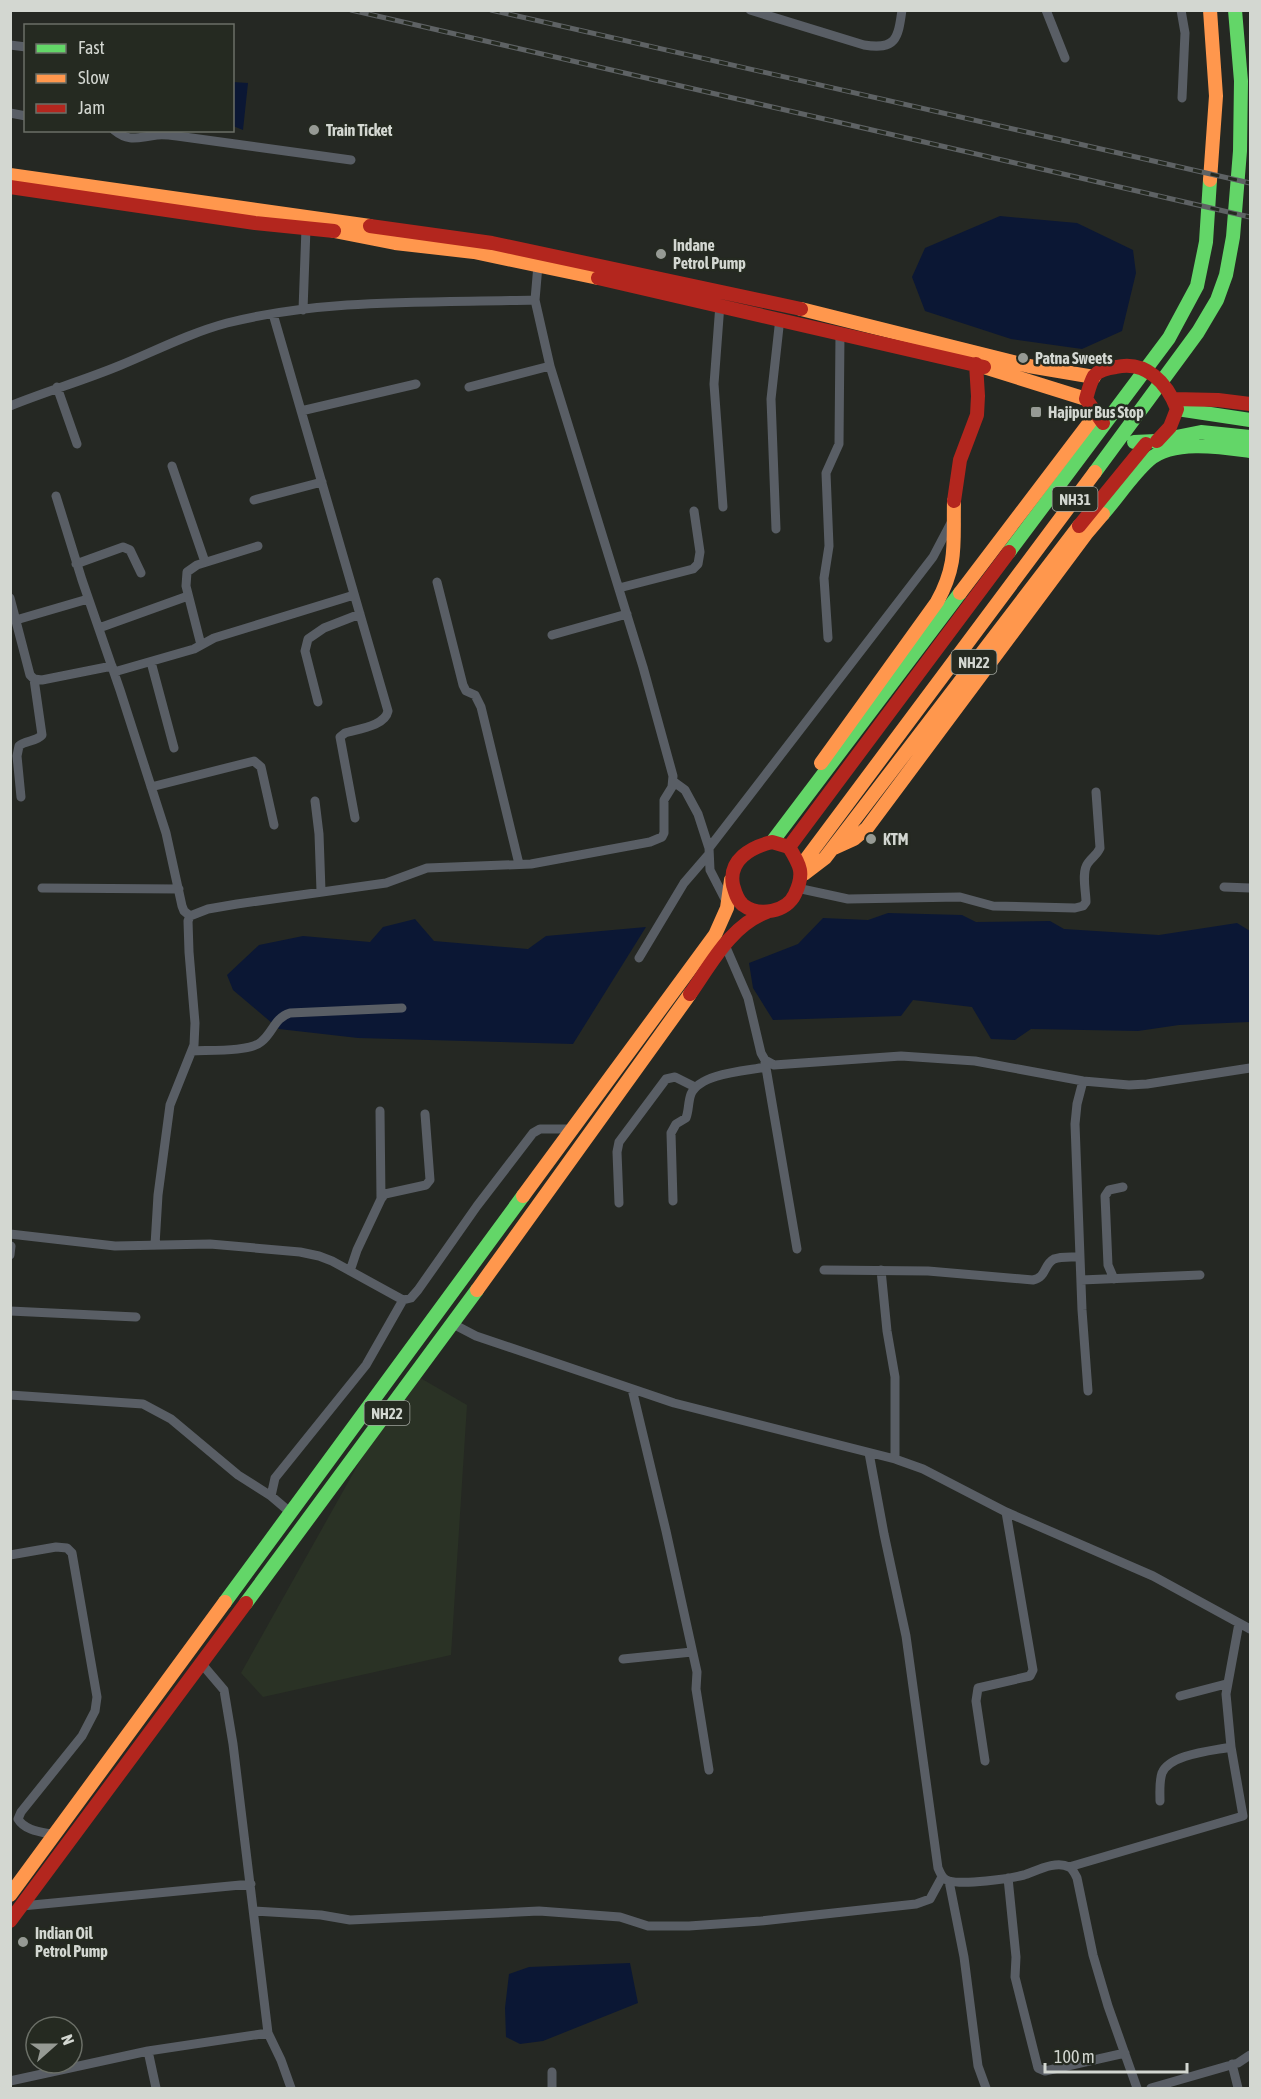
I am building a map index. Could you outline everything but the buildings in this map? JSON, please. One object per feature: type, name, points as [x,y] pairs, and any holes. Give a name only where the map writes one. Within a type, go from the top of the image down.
[{"type":"main road","name":"NH31","points":[[789,847],[1169,338],[1197,286],[1206,242],[1214,134],[1216,84],[1210,10]]},
{"type":"main road","name":"NH31","points":[[800,877],[839,816],[1202,325],[1216,301],[1230,264],[1241,152],[1243,90],[1235,10]]},
{"type":"main road","points":[[10,175],[492,243],[628,277],[720,304],[976,364],[1086,399],[1101,422],[1132,442],[1151,442],[1193,433],[1251,451]]},
{"type":"main road","points":[[10,187],[233,220],[306,228],[395,243],[474,252],[538,265],[628,277],[858,322],[1029,366],[1059,372],[1076,372],[1094,377]]},
{"type":"main road","points":[[784,826],[785,817],[797,797],[945,588],[954,564],[954,488],[958,466],[977,417],[976,364]]},
{"type":"main road","points":[[1086,399],[1094,377],[1100,371],[1115,366],[1142,368],[1154,374],[1168,388],[1175,404]]},
{"type":"main road","points":[[1175,404],[1218,400],[1251,404]]},
{"type":"main road","points":[[1175,404],[1251,420]]},
{"type":"main road","name":"NH22","points":[[10,1921],[453,1324],[730,938],[753,917],[776,910],[791,902],[800,877],[816,866],[831,850],[1051,561],[1151,442],[1167,432],[1175,404]]},
{"type":"main road","points":[[800,877],[789,847],[772,842],[1096,414]]},
{"type":"main road","points":[[831,850],[854,839],[867,828],[1086,534],[1150,459],[1165,451],[1208,438],[1251,437]]},
{"type":"main road","name":"NH22","points":[[10,1895],[715,935],[728,906],[731,880],[738,859],[745,852],[760,844],[772,842]]},
{"type":"main road","points":[[731,880],[734,892],[742,904],[754,910],[767,912]]},
{"type":"street","points":[[750,10],[864,45],[883,47],[894,41],[898,35],[902,10]]},
{"type":"street","points":[[1046,10],[1065,58]]},
{"type":"street","points":[[1181,10],[1185,45],[1182,98]]},
{"type":"street","points":[[116,132],[122,137],[133,139],[159,135],[177,136],[351,160]]},
{"type":"street","points":[[303,310],[306,228]]},
{"type":"street","points":[[538,265],[534,300],[550,366],[644,667],[674,782],[685,790],[698,814],[709,851],[710,870],[728,906]]},
{"type":"street","points":[[10,406],[119,366],[191,334],[227,323],[273,314],[360,304],[534,300]]},
{"type":"street","points":[[720,304],[714,384],[723,507]]},
{"type":"street","points":[[273,314],[388,711],[383,720],[345,733],[340,737],[355,818]]},
{"type":"street","points":[[776,529],[771,399],[780,318]]},
{"type":"street","points":[[828,638],[824,578],[829,546],[826,472],[839,444],[840,333]]},
{"type":"street","points":[[469,387],[550,366]]},
{"type":"street","points":[[301,411],[416,384]]},
{"type":"street","points":[[57,387],[77,444]]},
{"type":"street","points":[[172,466],[205,562]]},
{"type":"street","points":[[254,500],[322,483]]},
{"type":"street","points":[[56,496],[76,564],[171,848],[182,906],[190,916]]},
{"type":"street","points":[[619,588],[693,568],[698,564],[700,552],[694,512]]},
{"type":"street","points":[[639,958],[684,883],[933,557],[954,517]]},
{"type":"street","points":[[201,645],[186,586],[187,572],[190,568],[205,562],[258,546]]},
{"type":"street","points":[[76,564],[123,547],[130,550],[141,573]]},
{"type":"street","points":[[436,582],[463,685],[466,692],[475,695],[481,707],[519,864]]},
{"type":"street","points":[[34,679],[42,680],[151,662],[194,649],[214,638],[354,595]]},
{"type":"street","points":[[99,628],[188,596]]},
{"type":"street","points":[[10,598],[30,675],[34,679],[42,735],[39,739],[19,746],[17,756],[21,796]]},
{"type":"street","points":[[16,620],[88,599]]},
{"type":"street","points":[[318,702],[305,651],[308,639],[324,627],[360,614]]},
{"type":"street","points":[[552,635],[627,614]]},
{"type":"street","points":[[151,662],[174,748]]},
{"type":"street","points":[[151,787],[254,761],[261,767],[274,825]]},
{"type":"street","points":[[155,1245],[158,1195],[170,1105],[192,1050],[195,1023],[189,952],[188,921],[190,916],[208,909],[386,883],[427,868],[551,861],[656,840],[664,833],[664,800],[674,782]]},
{"type":"street","points":[[800,877],[848,899],[960,897],[1004,907],[1075,908],[1083,906],[1086,902],[1085,871],[1087,864],[1098,854],[1100,848],[1096,792]]},
{"type":"street","points":[[315,801],[321,891]]},
{"type":"street","points":[[1224,887],[1251,888]]},
{"type":"street","points":[[42,888],[179,889]]},
{"type":"street","points":[[725,945],[744,987],[765,1063],[797,1249]]},
{"type":"street","points":[[192,1050],[257,1045],[269,1034],[277,1020],[290,1013],[402,1008]]},
{"type":"street","points":[[673,1201],[671,1133],[676,1124],[686,1118],[691,1094],[695,1088],[710,1078],[765,1063],[790,1065],[901,1056],[975,1061],[1083,1081],[1129,1085],[1251,1068]]},
{"type":"street","points":[[619,1203],[617,1152],[619,1142],[666,1079],[675,1077],[695,1088]]},
{"type":"street","points":[[1083,1081],[1075,1124],[1088,1391]]},
{"type":"street","points":[[380,1111],[381,1198]]},
{"type":"street","points":[[350,1271],[381,1198],[385,1194],[426,1185],[430,1180],[425,1114]]},
{"type":"street","points":[[10,1234],[115,1246],[210,1244],[300,1252],[319,1256],[403,1300],[411,1298],[418,1290],[532,1133],[548,1128],[572,1129]]},
{"type":"street","points":[[1114,1279],[1108,1265],[1105,1196],[1108,1190],[1123,1187]]},
{"type":"street","points":[[10,1255],[11,1246]]},
{"type":"street","points":[[824,1270],[928,1271],[1033,1280],[1045,1274],[1048,1264],[1056,1258],[1080,1257]]},
{"type":"street","points":[[881,1270],[888,1338],[895,1377],[895,1459]]},
{"type":"street","points":[[1081,1280],[1200,1275]]},
{"type":"street","points":[[271,1496],[275,1478],[366,1365],[403,1300]]},
{"type":"street","points":[[10,1311],[136,1317]]},
{"type":"street","points":[[453,1324],[476,1336],[674,1403],[895,1459],[923,1470],[1006,1512],[1153,1576],[1251,1629]]},
{"type":"street","points":[[632,1389],[692,1652],[710,1770]]},
{"type":"street","points":[[10,1395],[143,1404],[171,1419],[238,1475],[271,1496],[291,1513]]},
{"type":"street","points":[[869,1453],[906,1636],[938,1868],[946,1879],[964,1957],[978,2066],[986,2088]]},
{"type":"street","points":[[985,1761],[976,1701],[978,1688],[1030,1676],[1033,1670],[1006,1512]]},
{"type":"street","points":[[10,1555],[56,1547],[68,1548],[72,1553],[97,1696],[95,1711],[82,1736],[21,1812],[18,1819],[27,1828],[55,1835]]},
{"type":"street","points":[[946,1879],[959,1882],[1008,1878],[1055,1866],[1069,1867],[1243,1816],[1231,1747],[1226,1684],[1239,1623]]},
{"type":"street","points":[[622,1659],[692,1652]]},
{"type":"street","points":[[201,1663],[224,1690],[255,1911],[268,2033],[291,2088]]},
{"type":"street","points":[[1180,1696],[1226,1684]]},
{"type":"street","points":[[1160,1801],[1162,1774],[1171,1763],[1182,1757],[1231,1747]]},
{"type":"street","points":[[1069,1867],[1077,1878],[1093,1955],[1137,2088]]},
{"type":"street","points":[[1008,1878],[1016,1957],[1015,1977],[1038,2067],[1045,2071],[1125,2053]]},
{"type":"street","points":[[255,1911],[321,1915],[350,1920],[539,1911],[620,1917],[648,1926],[698,1926],[761,1922],[916,1904],[930,1899],[946,1879]]},
{"type":"street","points":[[22,1906],[251,1884]]},
{"type":"street","points":[[10,2081],[148,2051],[268,2033]]},
{"type":"street","points":[[148,2051],[156,2088]]},
{"type":"street","points":[[1151,2088],[1232,2064],[1251,2055]]},
{"type":"street","points":[[1232,2064],[1238,2088]]},
{"type":"street","points":[[552,2072],[552,2088]]},
{"type":"shaded area","points":[[410,1372],[467,1405],[451,1655],[263,1697],[241,1673]]},
{"type":"water","points":[[234,82],[248,83],[243,130],[234,126]]},
{"type":"water","points":[[1000,216],[1077,223],[1133,250],[1136,273],[1122,331],[1082,349],[1011,339],[925,311],[912,277],[925,248]]},
{"type":"water","points":[[888,913],[962,915],[976,922],[1050,921],[1064,929],[1159,935],[1237,923],[1250,931],[1250,1022],[1179,1025],[1138,1031],[1031,1029],[1015,1040],[991,1039],[972,1007],[913,1000],[901,1016],[773,1020],[753,988],[749,963],[798,944],[823,918],[868,920]]},
{"type":"water","points":[[415,919],[434,941],[528,949],[546,936],[646,927],[573,1044],[358,1038],[279,1029],[233,990],[227,975],[259,945],[303,936],[370,942],[383,927]]},
{"type":"water","points":[[630,1963],[638,2003],[543,2041],[520,2044],[506,2037],[505,2008],[509,1974],[529,1967]]},
{"type":"railway","points":[[351,10],[1250,217]]},
{"type":"railway","points":[[491,10],[1250,183]]},
{"type":"traffic: fast","points":[[1095,472],[1198,332],[1217,300],[1226,275],[1233,237],[1240,151],[1241,81],[1235,10]]},
{"type":"traffic: fast","points":[[1009,552],[1169,338],[1197,286],[1206,242],[1210,180]]},
{"type":"traffic: fast","points":[[1177,409],[1250,420]]},
{"type":"traffic: fast","points":[[1134,442],[1156,441],[1201,432],[1250,437]]},
{"type":"traffic: fast","points":[[1103,514],[1137,472],[1159,453],[1171,449],[1198,446],[1250,451]]},
{"type":"traffic: fast","points":[[772,842],[960,593]]},
{"type":"traffic: fast","points":[[225,1602],[523,1196]]},
{"type":"traffic: fast","points":[[246,1603],[477,1290]]},
{"type":"traffic: slow","points":[[1210,10],[1216,96],[1210,180]]},
{"type":"traffic: slow","points":[[10,175],[370,226]]},
{"type":"traffic: slow","points":[[334,231],[395,243],[474,252],[598,278]]},
{"type":"traffic: slow","points":[[801,309],[1029,366],[1094,377]]},
{"type":"traffic: slow","points":[[984,367],[1086,399]]},
{"type":"traffic: slow","points":[[960,593],[1096,414]]},
{"type":"traffic: slow","points":[[801,866],[1095,472]]},
{"type":"traffic: slow","points":[[821,763],[937,602],[948,576],[953,553],[954,501]]},
{"type":"traffic: slow","points":[[832,849],[854,839],[867,828],[1103,514]]},
{"type":"traffic: slow","points":[[804,874],[825,858],[1079,526]]},
{"type":"traffic: slow","points":[[523,1196],[715,935],[727,908],[731,880]]},
{"type":"traffic: slow","points":[[477,1290],[690,994]]},
{"type":"traffic: slow","points":[[10,1895],[225,1602]]},
{"type":"traffic: jam","points":[[10,187],[255,223],[334,231]]},
{"type":"traffic: jam","points":[[370,226],[492,243],[801,309]]},
{"type":"traffic: jam","points":[[598,278],[984,367]]},
{"type":"traffic: jam","points":[[954,501],[960,460],[977,415],[976,364]]},
{"type":"traffic: jam","points":[[1103,423],[1086,399],[1094,376],[1110,368],[1137,367],[1146,370],[1161,382],[1177,409],[1170,427],[1157,441]]},
{"type":"traffic: jam","points":[[1174,399],[1218,400],[1250,404]]},
{"type":"traffic: jam","points":[[1079,526],[1146,444]]},
{"type":"traffic: jam","points":[[789,847],[1009,552]]},
{"type":"traffic: jam","points":[[772,842],[789,847],[800,869],[800,880],[795,894],[786,905],[772,911],[757,911],[743,905],[733,885],[732,876],[734,868],[743,856],[756,847],[772,842]]},
{"type":"traffic: jam","points":[[690,994],[732,936],[754,918],[767,912]]},
{"type":"traffic: jam","points":[[10,1921],[246,1603]]},
{"type":"place","name":"Train Ticket","points":[[314,130]]},
{"type":"place","name":"Indane Petrol Pump","points":[[661,254]]},
{"type":"place","name":"Patna Sweets","points":[[1023,358]]},
{"type":"place","name":"Hajipur Bus Stop","points":[[1036,412]]},
{"type":"place","name":"KTM","points":[[871,839]]},
{"type":"place","name":"Indian Oil Petrol Pump","points":[[23,1942]]}]
